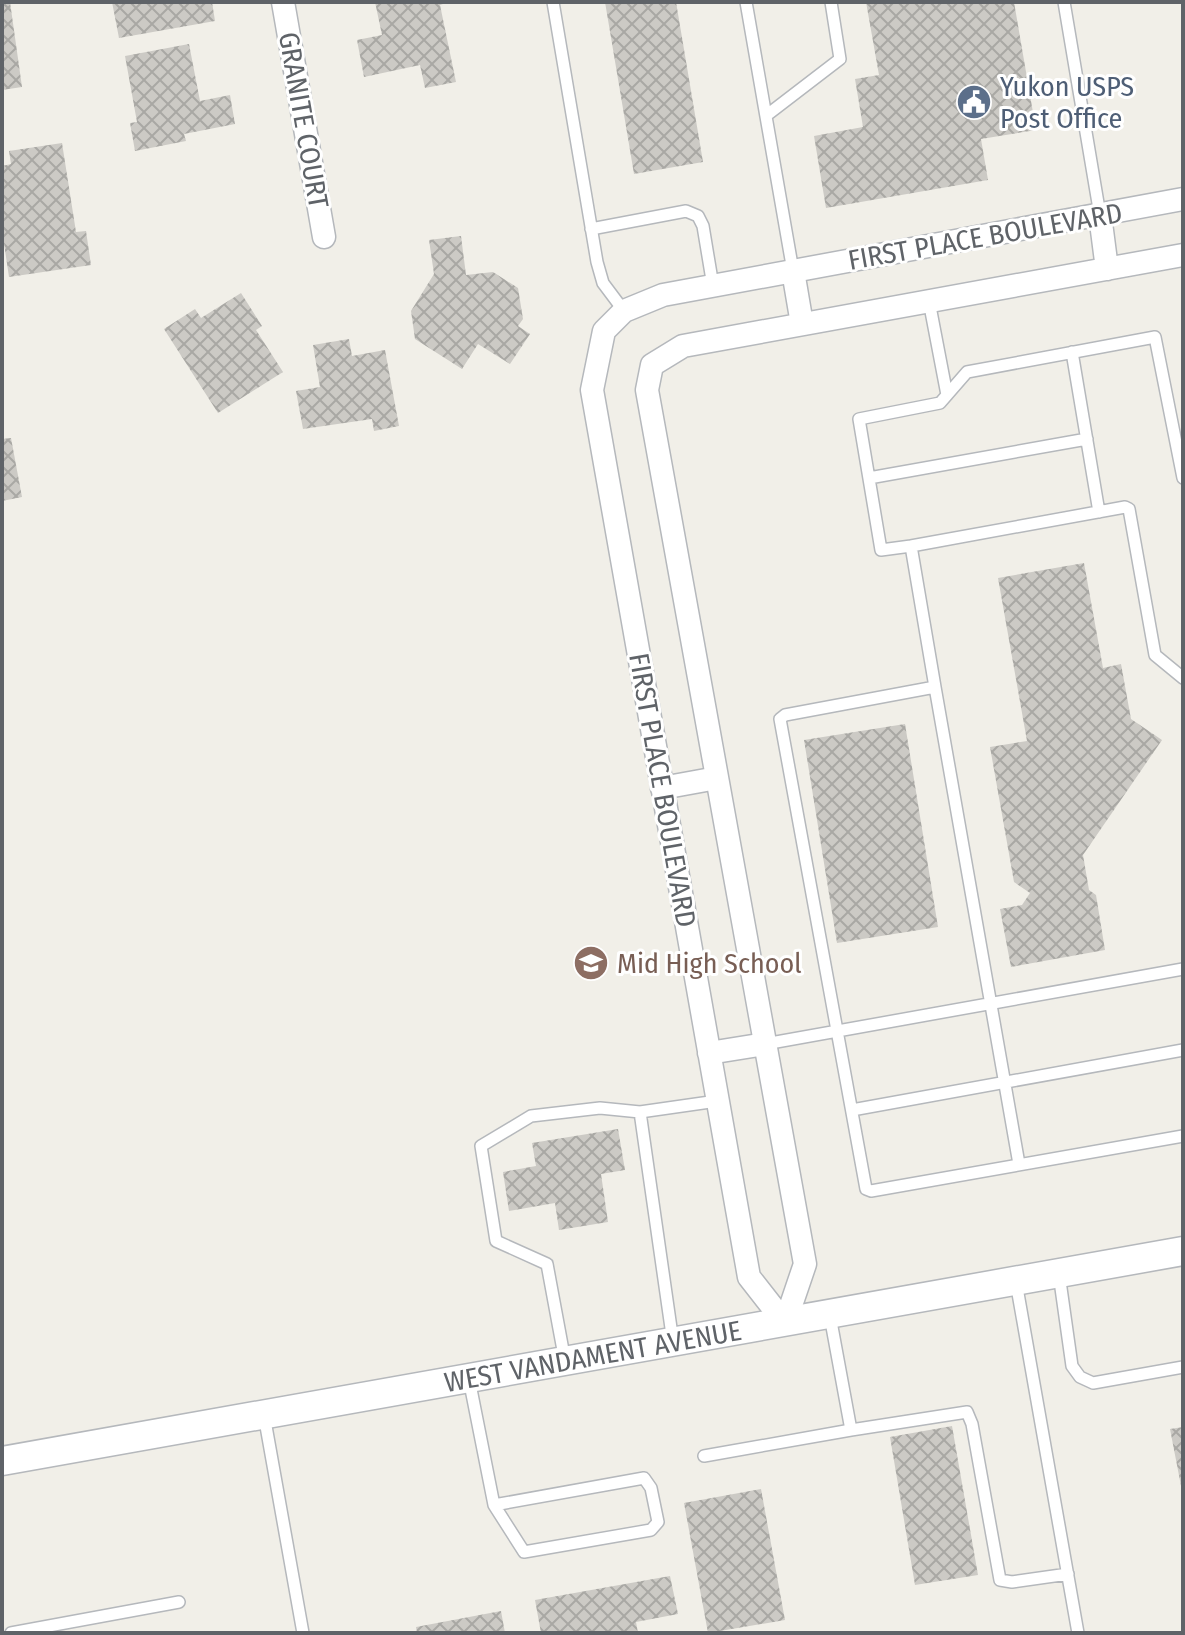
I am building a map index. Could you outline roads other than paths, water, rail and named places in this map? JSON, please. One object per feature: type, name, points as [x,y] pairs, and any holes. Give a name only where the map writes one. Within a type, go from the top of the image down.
[{"type":"street","name":"GRANITE COURT","points":[[283,2],[324,237]]},
{"type":"street","name":"FIRST PLACE BOULEVARD","points":[[785,1323],[749,1277],[592,390],[604,331],[624,311],[663,295],[1183,199]]},
{"type":"street","points":[[1100,215],[1107,269]]},
{"type":"street","name":"FIRST PLACE BOULEVARD","points":[[785,1323],[805,1264],[647,390],[652,365],[683,346],[1183,255]]},
{"type":"street","points":[[793,271],[802,324]]},
{"type":"street","points":[[662,788],[717,778]]},
{"type":"street","points":[[709,1053],[765,1044]]},
{"type":"street","name":"WEST VANDAMENT AVENUE","points":[[2,1461],[1183,1251]]},
{"type":"lane","points":[[553,2],[603,283],[624,311]]},
{"type":"lane","points":[[746,2],[793,271]]},
{"type":"lane","points":[[767,115],[840,59],[831,2]]},
{"type":"lane","points":[[1064,2],[1100,215]]},
{"type":"lane","points":[[591,229],[686,211],[698,216],[703,226],[713,286]]},
{"type":"lane","points":[[929,301],[947,395]]},
{"type":"lane","points":[[1183,478],[1155,337],[967,372],[940,403],[859,419],[881,550],[1125,507],[1129,509],[1155,655],[1183,678]]},
{"type":"lane","points":[[1072,352],[1099,512]]},
{"type":"lane","points":[[869,478],[1087,439]]},
{"type":"lane","points":[[911,546],[1019,1164]]},
{"type":"lane","points":[[935,687],[785,715],[780,719],[839,1030],[864,1185],[871,1191],[1183,1136]]},
{"type":"lane","points":[[765,1044],[1183,969]]},
{"type":"lane","points":[[852,1110],[1183,1050]]},
{"type":"lane","points":[[565,1362],[547,1264],[496,1241],[481,1146],[531,1116],[600,1108],[640,1112],[717,1101]]},
{"type":"lane","points":[[640,1112],[673,1343]]},
{"type":"lane","points":[[1059,1274],[1072,1366],[1080,1377],[1093,1383],[1183,1367]]},
{"type":"lane","points":[[1016,1281],[1078,1633]]},
{"type":"lane","points":[[830,1315],[851,1430]]},
{"type":"lane","points":[[469,1379],[494,1505],[524,1552],[651,1530],[658,1522],[651,1488],[644,1478],[494,1505]]},
{"type":"lane","points":[[704,1456],[967,1412],[972,1424],[1000,1580],[1012,1582],[1068,1574]]},
{"type":"lane","points":[[264,1415],[303,1633]]},
{"type":"lane","points":[[11,1633],[179,1602]]},
{"type":"place","name":"Yukon USPS Post Office","points":[[974,102]]},
{"type":"place","name":"Mid High School","points":[[591,963]]}]
